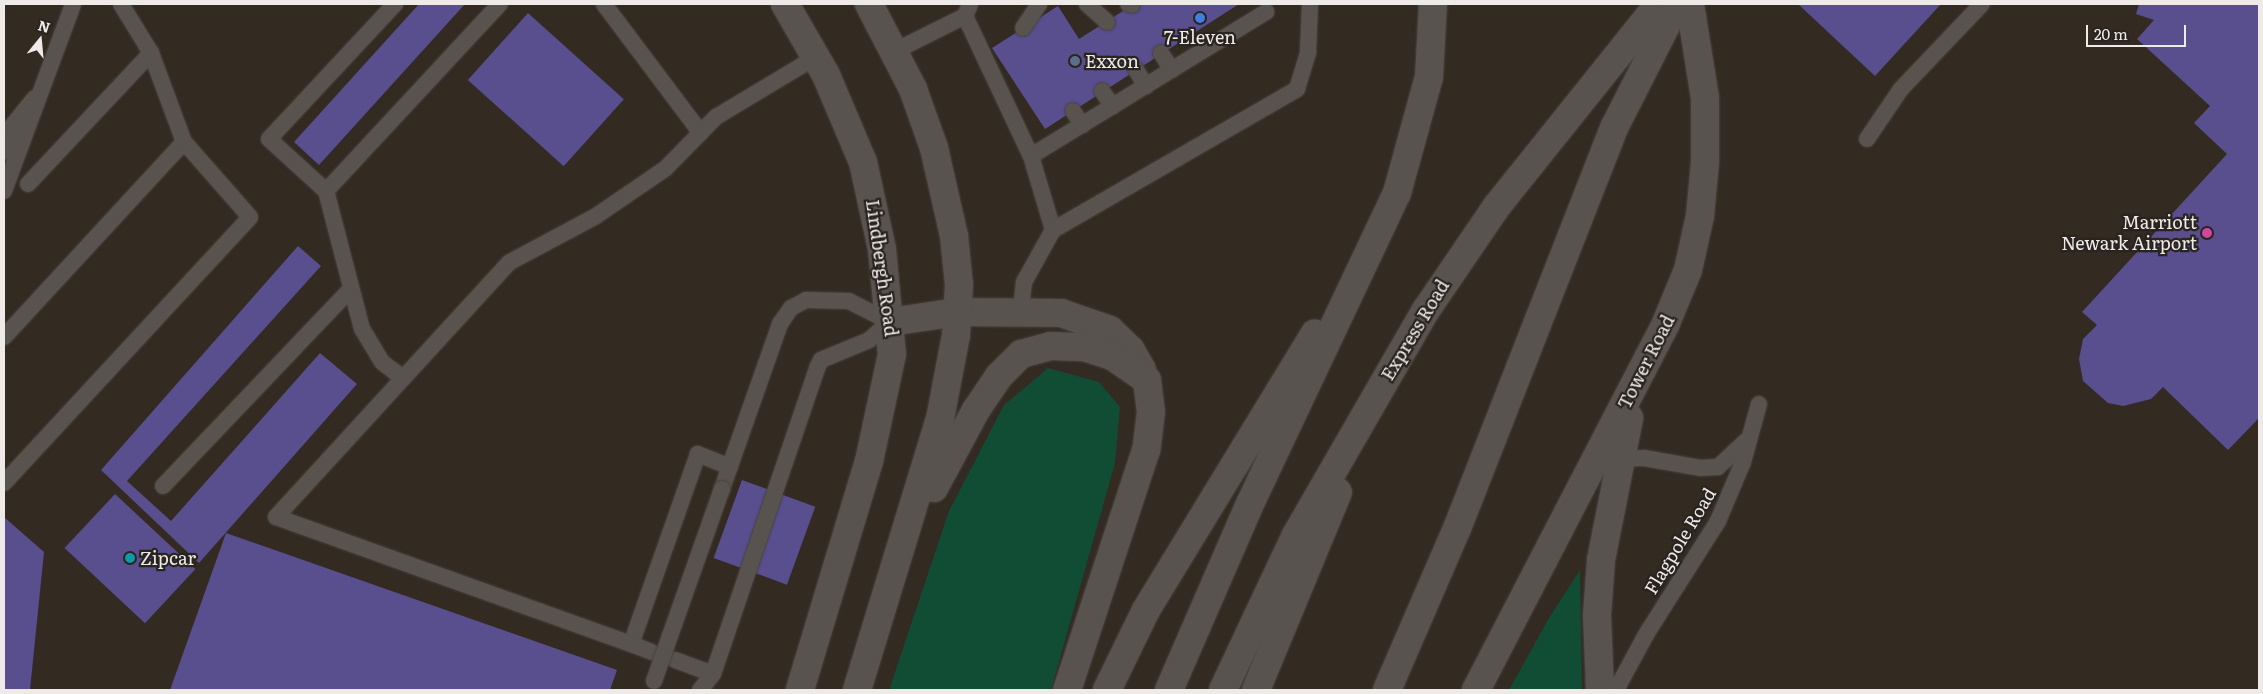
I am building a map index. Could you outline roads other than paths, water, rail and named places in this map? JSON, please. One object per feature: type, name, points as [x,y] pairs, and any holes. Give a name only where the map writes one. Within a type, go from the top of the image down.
[{"type":"street","name":"Lindbergh Road","points":[[785,4],[816,57],[840,104],[871,191],[890,322],[892,354],[876,434],[800,690]]},
{"type":"street","points":[[1169,690],[1248,508],[1386,219],[1409,164],[1424,105],[1433,48],[1433,4]]},
{"type":"street","name":"Express Road","points":[[1223,690],[1296,535],[1392,366],[1481,228],[1629,39],[1659,4]]},
{"type":"street","points":[[1387,690],[1458,526],[1592,181],[1640,71],[1677,4]]},
{"type":"street","name":"Tower Road","points":[[1476,690],[1639,376],[1688,270],[1704,192],[1705,98],[1690,4]]},
{"type":"street","points":[[857,690],[940,419],[958,312],[957,264],[942,177],[924,117],[873,5]]},
{"type":"street","points":[[1107,690],[1146,610],[1386,219]]},
{"type":"street","points":[[890,322],[958,312],[1022,310],[1068,314],[1110,330],[1130,349],[1147,380],[1151,412],[1146,450],[1067,690]]},
{"type":"street","points":[[896,566],[962,433],[999,376],[1021,354],[1050,346],[1084,347],[1112,356],[1147,380]]},
{"type":"street","points":[[1256,690],[1392,366]]},
{"type":"street","points":[[1600,690],[1598,586],[1619,458],[1639,376]]},
{"type":"lane","points":[[4,191],[31,126],[35,98],[73,4]]},
{"type":"lane","points":[[4,483],[250,217],[184,142],[151,53],[136,21],[121,4]]},
{"type":"lane","points":[[395,4],[269,139],[326,191],[338,226],[349,291],[362,329],[382,362],[403,378]]},
{"type":"lane","points":[[326,191],[500,4]]},
{"type":"lane","points":[[604,4],[701,133]]},
{"type":"lane","points":[[1087,4],[1107,22]]},
{"type":"lane","points":[[1022,310],[1024,282],[1053,230],[1297,89],[1308,52],[1310,4]]},
{"type":"lane","points":[[1867,139],[1901,89],[1982,4]]},
{"type":"lane","points":[[1023,28],[1045,6]]},
{"type":"lane","points":[[895,51],[967,10],[1031,156],[1053,230]]},
{"type":"lane","points":[[1031,156],[1266,12]]},
{"type":"lane","points":[[28,184],[151,53]]},
{"type":"lane","points":[[1161,53],[1172,70]]},
{"type":"lane","points":[[652,652],[276,517],[510,262],[604,211],[665,169],[716,117],[816,57]]},
{"type":"lane","points":[[1136,70],[1146,86]]},
{"type":"lane","points":[[1102,91],[1112,107]]},
{"type":"lane","points":[[4,152],[12,126],[35,98]]},
{"type":"lane","points":[[1073,111],[1082,125]]},
{"type":"lane","points":[[4,337],[184,142]]},
{"type":"lane","points":[[163,486],[349,291]]},
{"type":"lane","points":[[652,686],[780,324],[791,308],[806,300],[849,301],[890,322],[869,340],[821,360],[816,368],[709,683],[675,660]]},
{"type":"lane","name":"Flagpole Road","points":[[1616,690],[1647,633],[1718,521],[1751,435],[1760,404]]},
{"type":"lane","points":[[1587,477],[1606,461],[1619,458],[1718,467],[1751,435]]},
{"type":"lane","points":[[631,644],[698,454],[730,466]]},
{"type":"place","name":"7-Eleven","points":[[1200,18]]},
{"type":"place","name":"Exxon","points":[[1075,61]]},
{"type":"place","name":"Marriott Newark Airport","points":[[2207,233]]},
{"type":"place","name":"Zipcar","points":[[130,558]]}]
